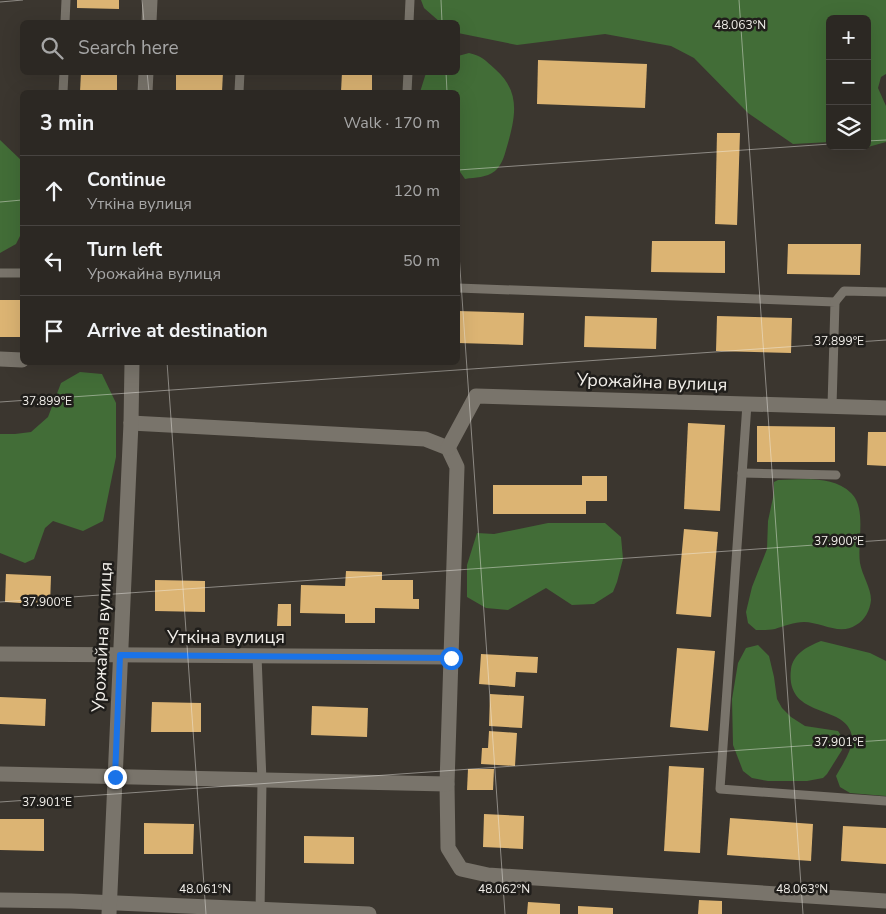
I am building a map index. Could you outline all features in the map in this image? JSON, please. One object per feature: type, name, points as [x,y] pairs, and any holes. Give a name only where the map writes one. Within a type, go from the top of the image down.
[{"type":"street","points":[[149,20],[150,0]]},
{"type":"street","points":[[146,75],[146,90]]},
{"type":"street","points":[[0,359],[20,360]]},
{"type":"street","name":"Урожайна вулиця","points":[[109,908],[132,365]]},
{"type":"street","name":"Урожайна вулиця","points":[[448,448],[476,396],[886,408]]},
{"type":"street","points":[[131,423],[425,439],[448,448],[457,468],[448,784],[448,848],[461,869],[488,875],[886,901]]},
{"type":"street","name":"Уткiна вулиця","points":[[0,654],[451,658]]},
{"type":"street","points":[[0,774],[448,784]]},
{"type":"street","points":[[0,900],[109,908],[369,914]]},
{"type":"lane","points":[[65,20],[66,0]]},
{"type":"lane","points":[[410,0],[410,20]]},
{"type":"lane","points":[[64,75],[64,90]]},
{"type":"lane","points":[[239,90],[240,75]]},
{"type":"lane","points":[[407,90],[408,75]]},
{"type":"lane","points":[[0,273],[20,273]]},
{"type":"lane","points":[[460,288],[835,302]]},
{"type":"lane","points":[[832,406],[835,302],[844,291],[886,292]]},
{"type":"lane","points":[[747,404],[720,789],[886,801]]},
{"type":"lane","points":[[742,472],[836,475]]},
{"type":"lane","points":[[257,656],[262,781],[260,912]]},
{"type":"green space","points":[[421,0],[886,0],[886,74],[881,77],[878,88],[886,106],[886,142],[871,146],[871,15],[826,15],[826,142],[793,144],[748,113],[694,58],[671,46],[605,34],[517,45],[460,33],[460,20],[438,20],[424,8]]},
{"type":"green space","points":[[469,53],[477,55],[495,69],[509,86],[514,103],[511,132],[502,162],[495,171],[488,175],[465,179],[460,172],[460,90],[421,90],[425,75],[460,75],[460,55]]},
{"type":"green space","points":[[0,140],[20,159],[20,236],[16,244],[0,253]]},
{"type":"green space","points":[[80,372],[102,374],[116,403],[116,457],[103,521],[83,531],[53,521],[45,528],[34,559],[25,563],[0,553],[0,434],[31,432],[48,417],[61,383]]},
{"type":"green space","points":[[806,479],[835,483],[844,487],[856,499],[860,516],[860,563],[870,591],[871,600],[866,614],[856,625],[850,628],[837,629],[800,622],[775,629],[756,630],[748,623],[746,612],[752,587],[767,549],[768,521],[774,493],[774,482],[778,480]]},
{"type":"green space","points":[[548,523],[605,523],[621,537],[623,559],[613,592],[594,604],[572,605],[546,588],[508,610],[486,608],[467,597],[467,565],[477,533],[494,534]]},
{"type":"green space","points":[[821,641],[870,653],[886,661],[886,796],[850,793],[840,787],[836,776],[852,742],[850,730],[844,722],[804,703],[796,695],[791,684],[791,669],[795,659],[806,648]]},
{"type":"green space","points":[[758,645],[769,656],[777,699],[782,708],[791,717],[805,726],[838,731],[844,740],[842,750],[823,778],[807,781],[768,781],[752,778],[743,771],[733,745],[732,699],[738,663],[746,648]]},
{"type":"building","points":[[77,0],[119,0],[119,9],[77,8]]},
{"type":"building","points":[[538,60],[647,64],[645,108],[537,104]]},
{"type":"building","points":[[81,75],[117,75],[117,90],[80,90]]},
{"type":"building","points":[[176,75],[223,75],[222,90],[176,90]]},
{"type":"building","points":[[342,75],[372,75],[372,90],[341,90]]},
{"type":"building","points":[[717,133],[740,133],[737,225],[715,224]]},
{"type":"building","points":[[652,241],[725,241],[725,273],[651,272]]},
{"type":"building","points":[[788,244],[861,244],[860,275],[787,274]]},
{"type":"building","points":[[0,300],[20,300],[20,337],[0,337]]},
{"type":"building","points":[[460,311],[524,313],[523,345],[460,343]]},
{"type":"building","points":[[585,316],[657,318],[656,349],[584,347]]},
{"type":"building","points":[[717,316],[792,318],[791,353],[716,351]]},
{"type":"building","points":[[688,423],[725,425],[720,511],[684,509]]},
{"type":"building","points":[[757,426],[835,427],[835,462],[757,462]]},
{"type":"building","points":[[868,432],[886,432],[886,466],[867,465]]},
{"type":"building","points":[[582,476],[607,476],[607,501],[586,501],[586,514],[493,514],[493,485],[582,485]]},
{"type":"building","points":[[684,529],[718,532],[711,617],[676,614]]},
{"type":"building","points":[[346,571],[382,572],[382,580],[413,580],[413,599],[419,599],[419,609],[375,608],[375,623],[345,623],[345,614],[300,613],[301,585],[345,586]]},
{"type":"building","points":[[6,574],[51,576],[50,605],[5,602]]},
{"type":"building","points":[[155,580],[205,581],[205,612],[155,611]]},
{"type":"building","points":[[278,604],[291,604],[291,626],[277,626]]},
{"type":"building","points":[[677,648],[715,651],[708,731],[670,727]]},
{"type":"building","points":[[481,654],[538,657],[537,673],[516,672],[515,687],[479,684]]},
{"type":"building","points":[[490,694],[524,696],[522,728],[489,726]]},
{"type":"building","points":[[0,697],[46,699],[45,726],[0,724]]},
{"type":"building","points":[[152,702],[201,703],[201,732],[151,732]]},
{"type":"building","points":[[312,706],[368,708],[367,737],[311,735]]},
{"type":"building","points":[[489,731],[517,733],[515,766],[481,764],[482,748],[488,748]]},
{"type":"building","points":[[669,766],[704,768],[700,853],[664,851]]},
{"type":"building","points":[[468,769],[494,769],[493,790],[467,790]]},
{"type":"building","points":[[484,814],[524,816],[523,849],[483,847]]},
{"type":"building","points":[[730,818],[813,824],[811,861],[727,855]]},
{"type":"building","points":[[0,819],[44,819],[44,851],[0,850]]},
{"type":"building","points":[[144,823],[194,824],[193,854],[144,854]]},
{"type":"building","points":[[843,826],[886,828],[886,864],[841,861]]},
{"type":"building","points":[[304,836],[354,837],[354,864],[304,863]]},
{"type":"building","points":[[699,900],[722,901],[722,914],[698,914]]},
{"type":"building","points":[[528,902],[560,904],[560,914],[527,914]]},
{"type":"building","points":[[578,906],[613,908],[613,914],[578,914]]},
{"type":"route","points":[[115,777],[120,655],[451,658]]}]
